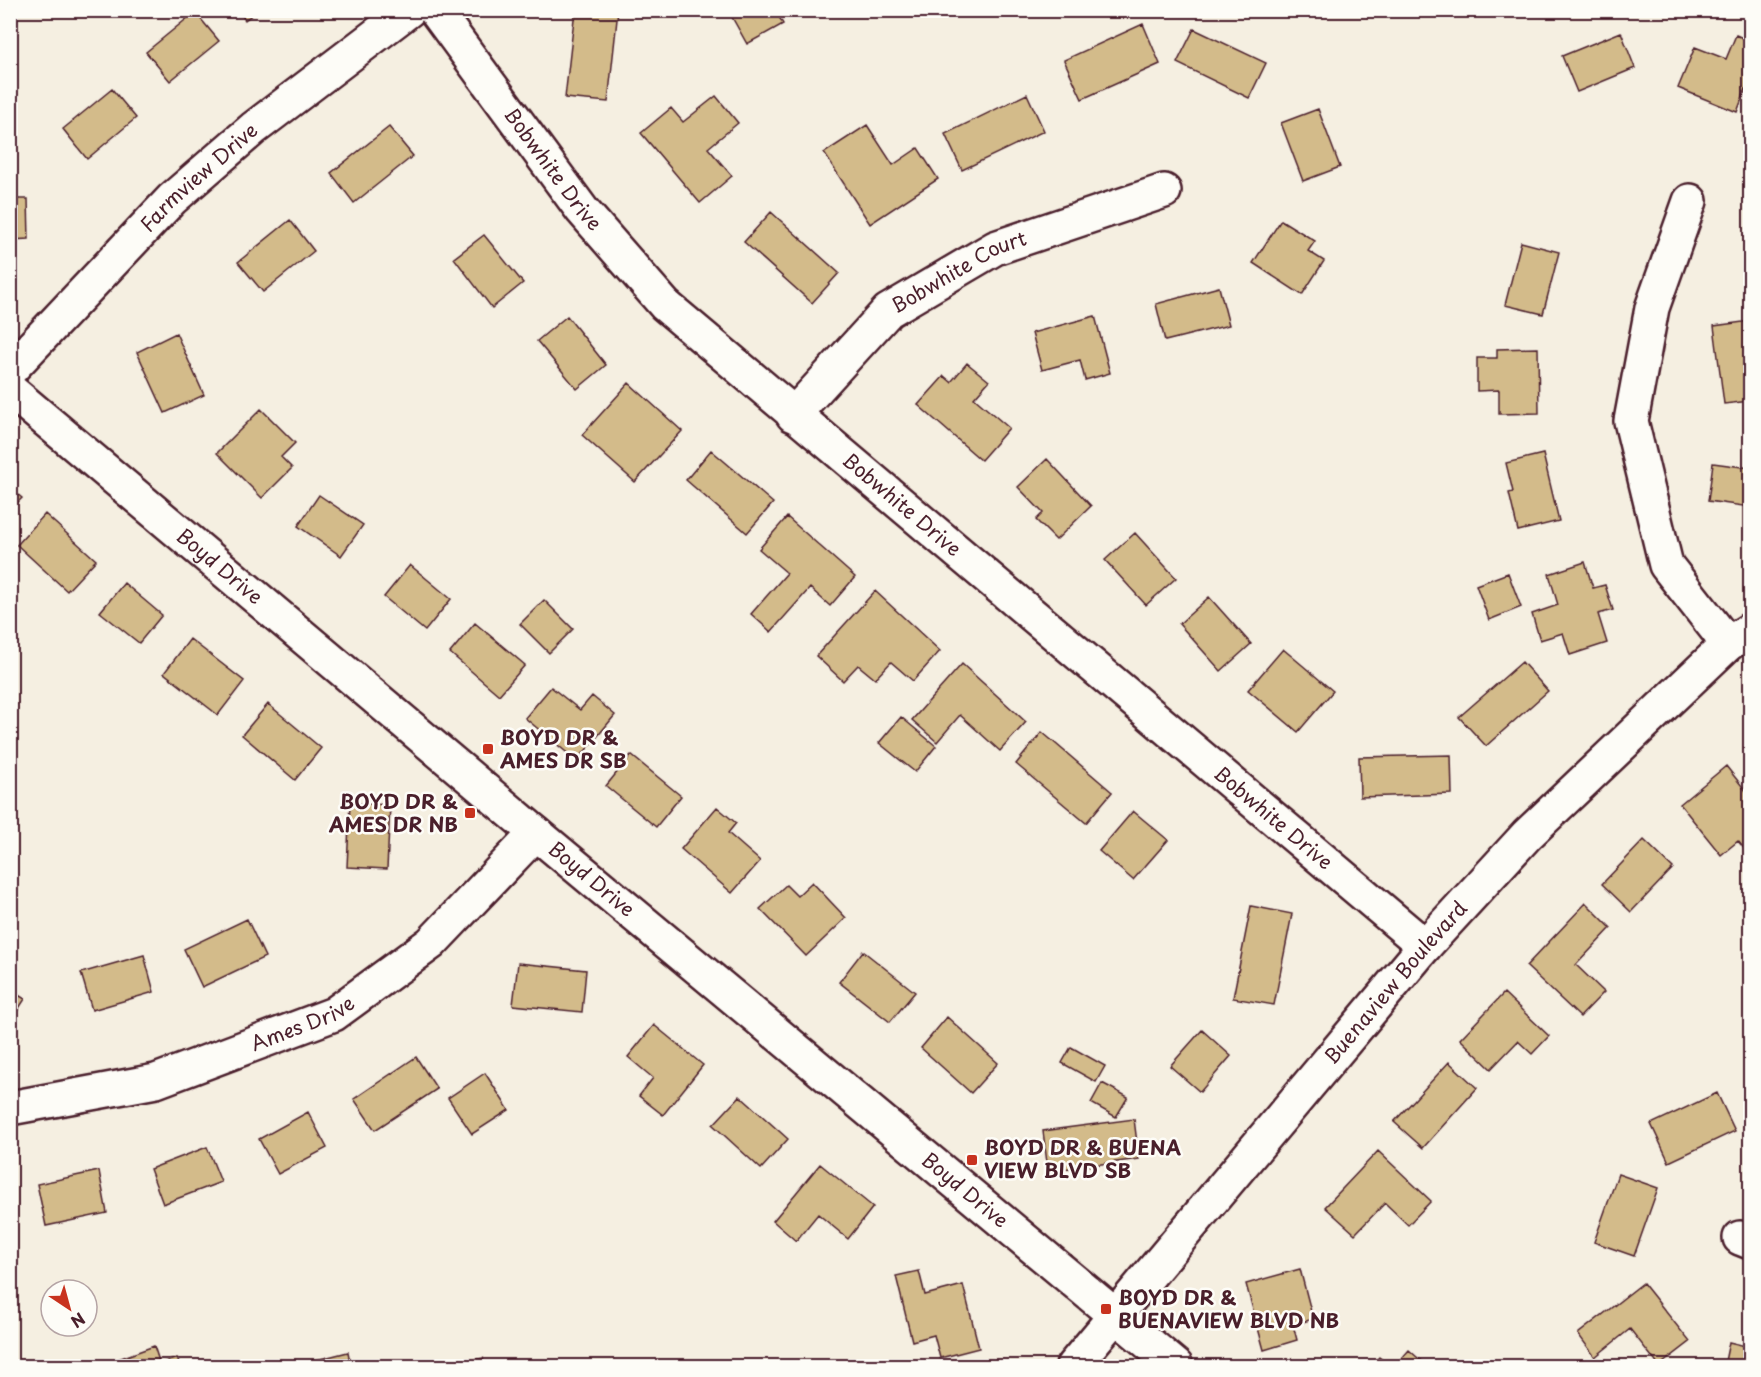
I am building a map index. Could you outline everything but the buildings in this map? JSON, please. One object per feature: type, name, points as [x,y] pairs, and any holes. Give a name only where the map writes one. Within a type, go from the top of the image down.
[{"type":"street","name":"Farmview Drive","points":[[10,370],[172,200],[254,128],[409,10]]},
{"type":"street","name":"Bobwhite Drive","points":[[435,10],[582,210],[665,305],[1425,946]]},
{"type":"street","name":"Bobwhite Court","points":[[793,415],[888,311],[995,248],[1164,191]]},
{"type":"street","points":[[1690,201],[1652,308],[1631,422],[1666,565],[1739,637]]},
{"type":"street","name":"Boyd Drive","points":[[10,390],[536,833],[1176,1366]]},
{"type":"street","name":"Buenaview Boulevard","points":[[1073,1366],[1425,946],[1527,835],[1739,637]]},
{"type":"street","name":"Ames Drive","points":[[10,1108],[156,1081],[334,1014],[431,943],[536,833]]},
{"type":"place","name":"BOYD DR & AMES DR SB","points":[[488,749]]},
{"type":"place","name":"BOYD DR & AMES DR NB","points":[[470,813]]},
{"type":"place","name":"BOYD DR & BUENA VIEW BLVD SB","points":[[972,1160]]},
{"type":"place","name":"BOYD DR & BUENAVIEW BLVD NB","points":[[1106,1309]]}]
